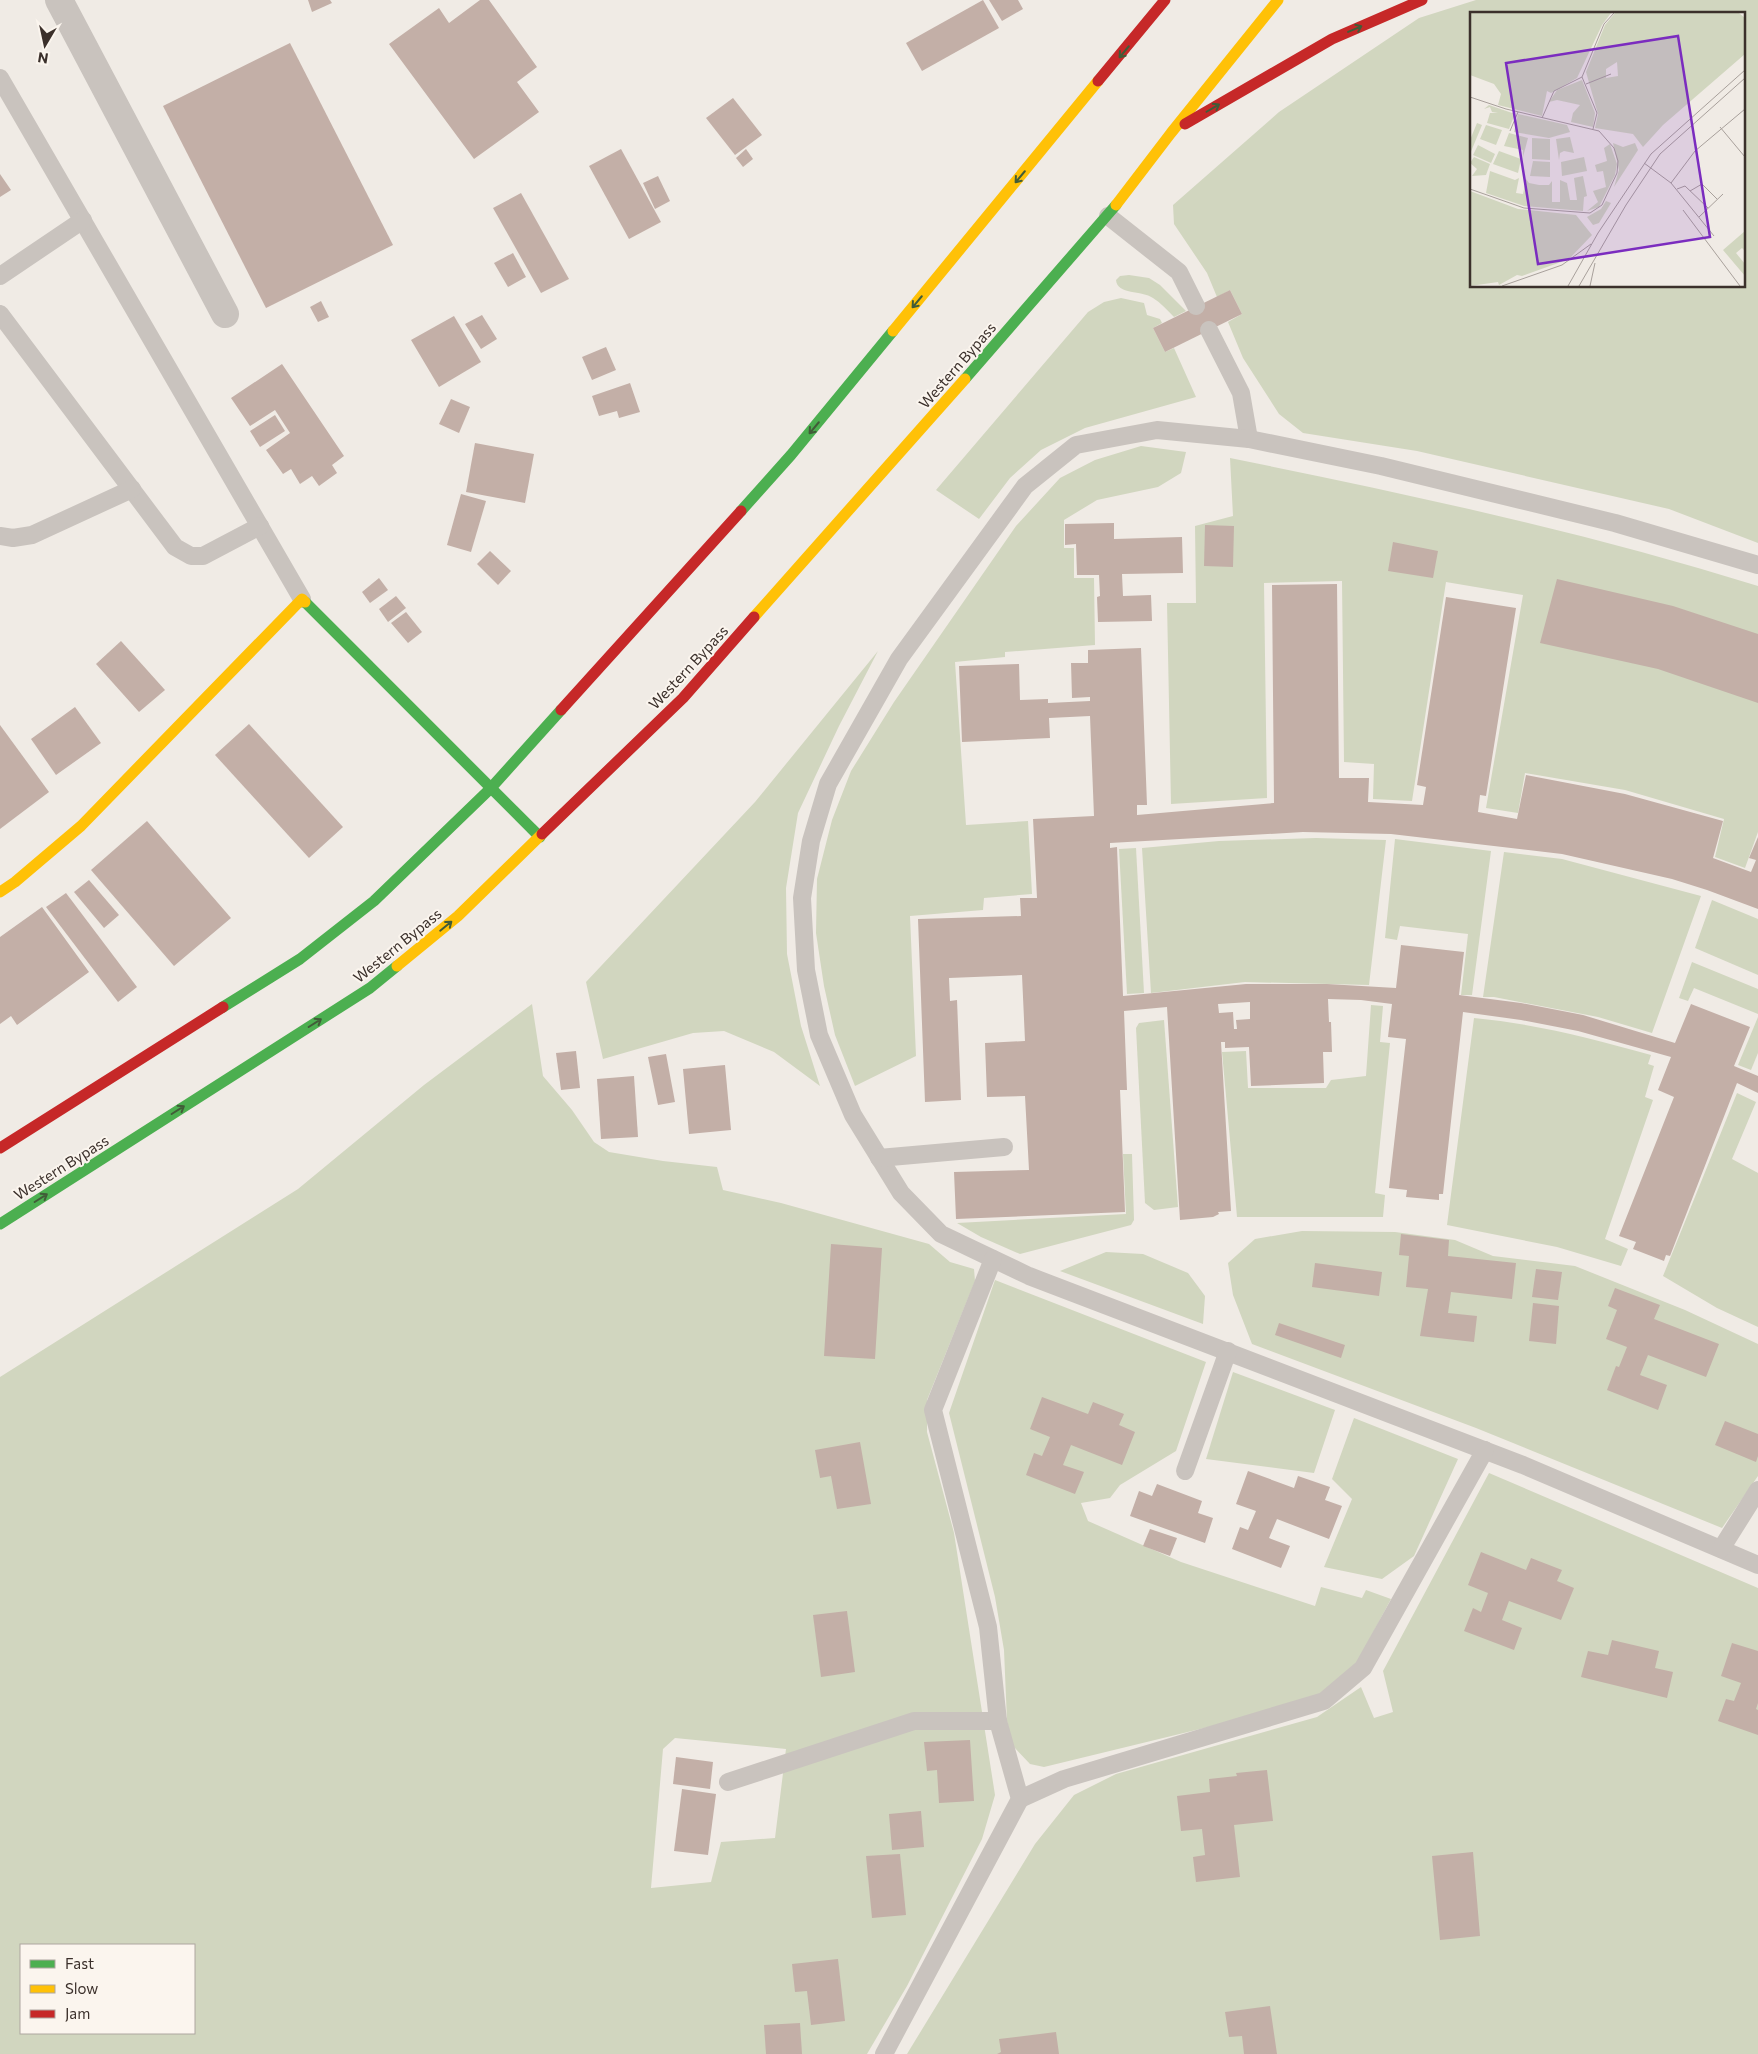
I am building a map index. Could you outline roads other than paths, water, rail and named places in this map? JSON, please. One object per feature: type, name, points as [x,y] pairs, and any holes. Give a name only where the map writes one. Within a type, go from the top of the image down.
[{"type":"main road","points":[[1146,25],[1157,0]]},
{"type":"main road","points":[[0,1148],[300,959],[374,901],[490,789],[791,455],[1165,0]]},
{"type":"main road","name":"Western Bypass","points":[[0,1224],[370,988],[458,916],[683,698],[1108,216],[1171,133],[1278,0]]},
{"type":"main road","points":[[1171,133],[1332,39],[1422,0]]},
{"type":"main road","points":[[0,892],[15,882],[81,826],[302,599],[540,837]]},
{"type":"street","points":[[59,0],[225,314]]},
{"type":"lane","points":[[0,78],[302,599]]},
{"type":"lane","points":[[1108,216],[1179,272],[1196,306]]},
{"type":"lane","points":[[0,276],[83,220]]},
{"type":"lane","points":[[0,314],[175,547],[191,556],[203,556],[260,526]]},
{"type":"lane","points":[[1209,330],[1241,393],[1249,438]]},
{"type":"lane","points":[[1758,565],[1596,519],[1381,466],[1249,438],[1157,430],[1076,445],[1025,486],[899,659],[828,784],[811,841],[802,898],[806,970],[819,1035],[853,1115],[879,1158],[901,1193],[941,1234],[1029,1276],[1524,1465],[1758,1566]]},
{"type":"lane","points":[[0,536],[13,538],[32,535],[132,489]]},
{"type":"lane","points":[[879,1158],[1004,1147]]},
{"type":"lane","points":[[993,1259],[933,1410],[988,1627],[998,1721],[1020,1798]]},
{"type":"lane","points":[[1185,1471],[1228,1351]]},
{"type":"lane","points":[[884,2054],[1020,1798],[1064,1779],[1324,1700],[1362,1668],[1485,1450]]},
{"type":"lane","points":[[1721,1549],[1758,1490]]},
{"type":"lane","points":[[728,1782],[914,1722],[998,1721]]}]
